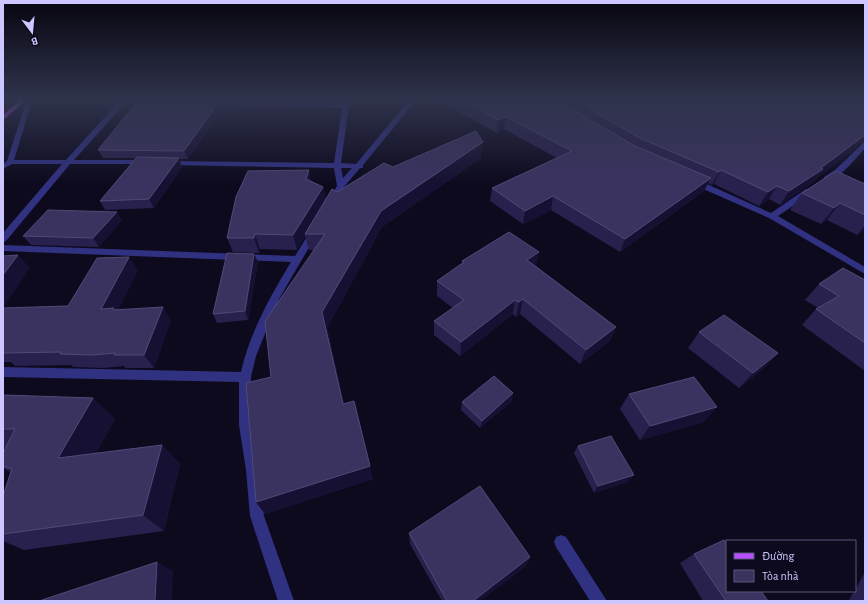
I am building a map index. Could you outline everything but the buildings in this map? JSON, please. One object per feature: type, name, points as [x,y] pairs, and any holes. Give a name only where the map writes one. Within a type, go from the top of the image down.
[{"type":"street","points":[[10,162],[21,126]]},
{"type":"street","points":[[3,239],[69,161],[101,126]]},
{"type":"street","points":[[341,186],[337,165],[343,126]]},
{"type":"street","points":[[286,601],[257,516],[253,470],[244,425],[245,377],[250,356],[274,299],[341,186],[360,166],[392,126]]},
{"type":"street","points":[[772,216],[838,172],[865,144]]},
{"type":"street","points":[[3,167],[10,162],[69,161],[360,166]]},
{"type":"street","points":[[687,178],[772,216],[865,271]]},
{"type":"street","points":[[3,248],[298,259]]},
{"type":"street","points":[[3,372],[245,377]]},
{"type":"street","points":[[561,542],[599,601]]}]
